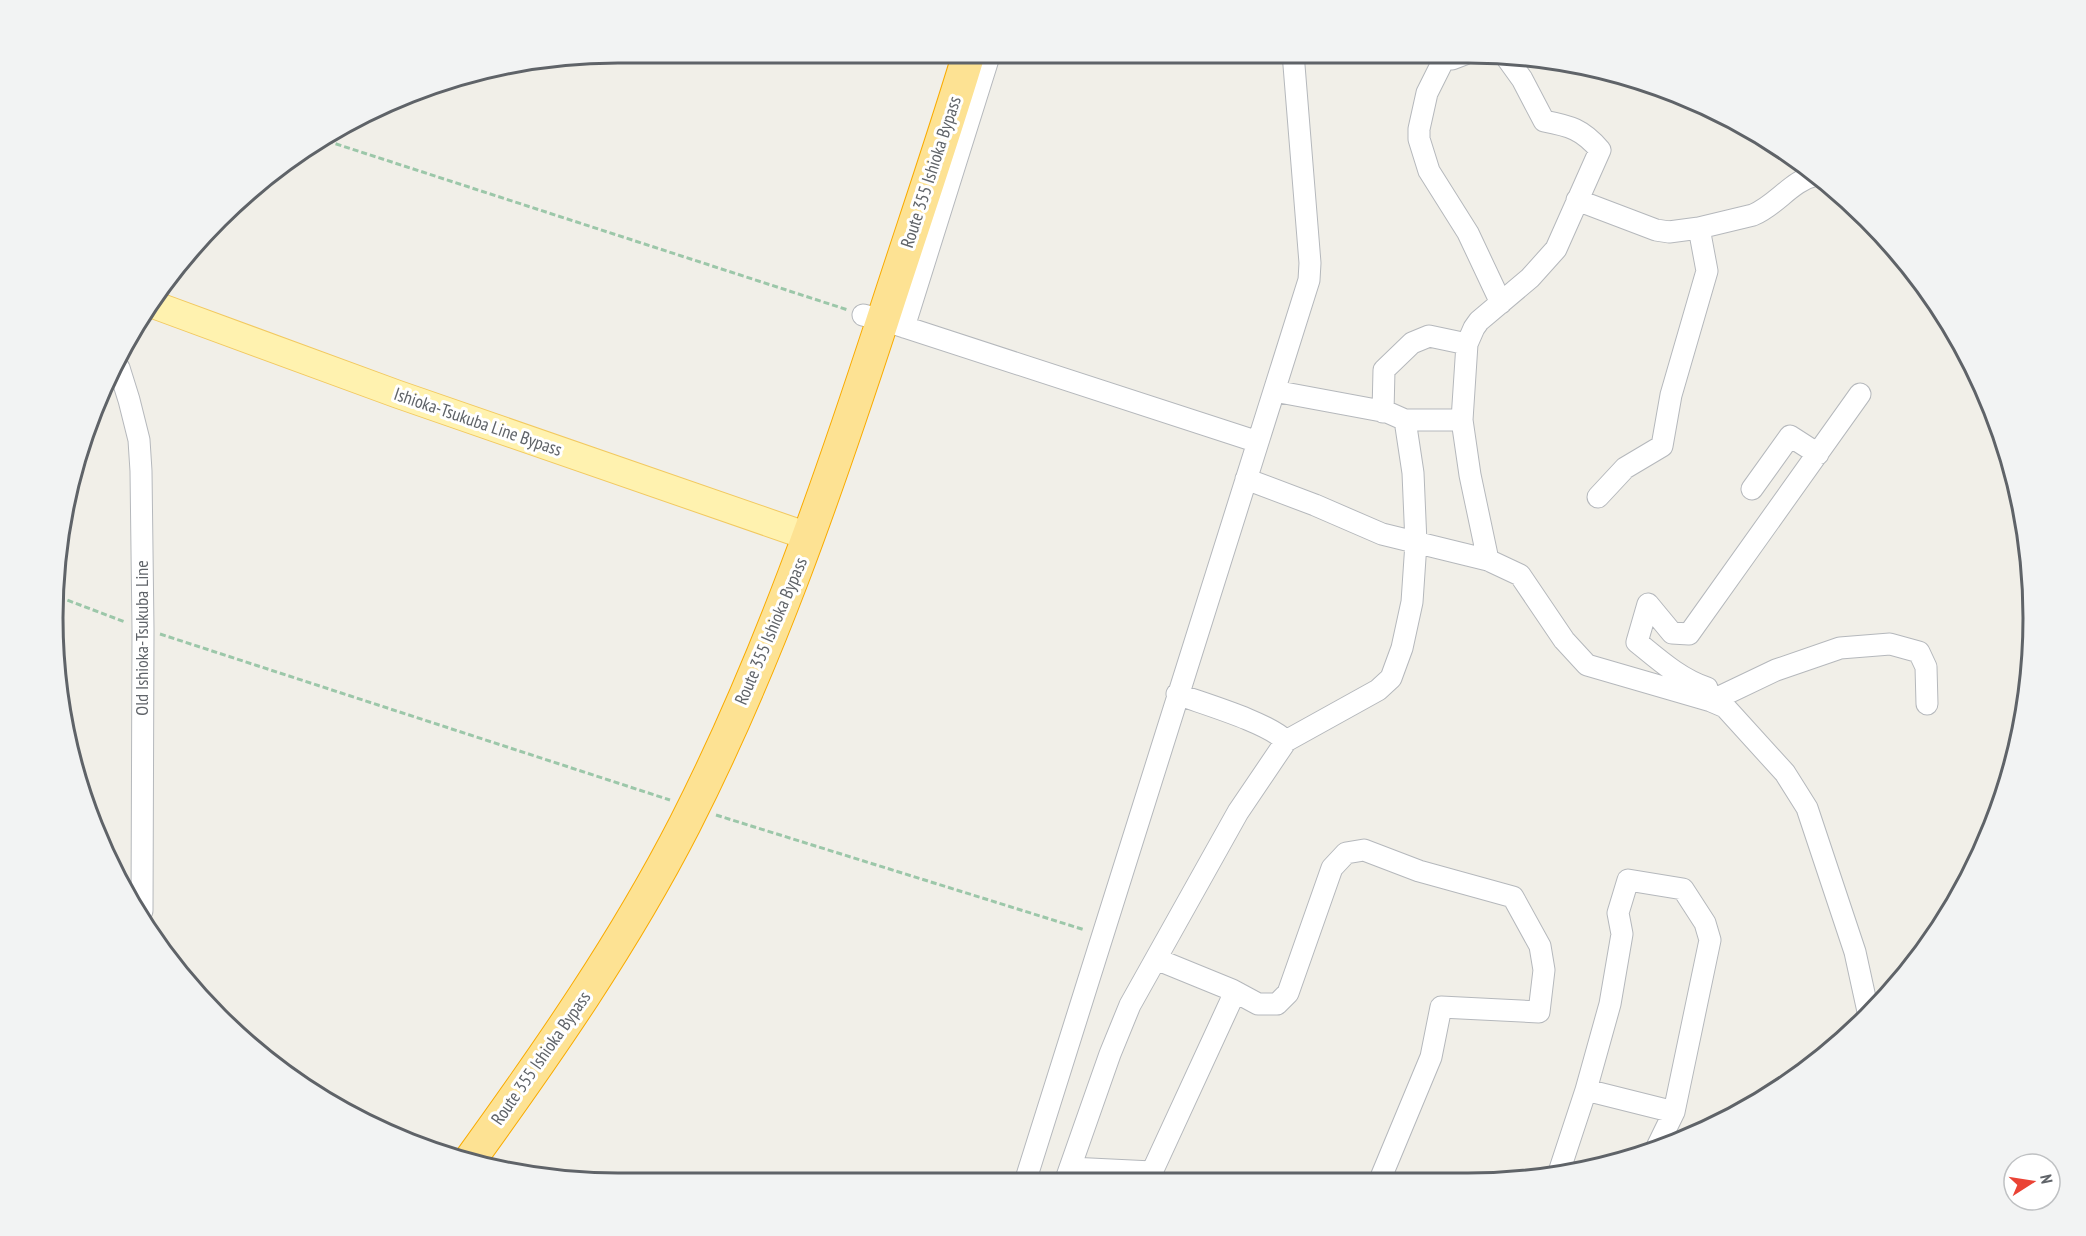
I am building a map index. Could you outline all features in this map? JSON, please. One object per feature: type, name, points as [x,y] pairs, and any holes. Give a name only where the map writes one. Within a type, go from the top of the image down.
[{"type":"highway","name":"Route 355 Ishioka Bypass","points":[[474,1154],[552,1045],[651,887],[693,806],[757,670],[810,537],[883,321],[966,63]]},
{"type":"main road","name":"Ishioka-Tsukuba Line Bypass","points":[[159,307],[396,394],[810,537]]},
{"type":"street","points":[[986,63],[883,321],[1258,442]]},
{"type":"street","points":[[1028,1173],[1177,694],[1302,304],[1310,268],[1294,63]]},
{"type":"street","points":[[1440,63],[1427,93],[1419,139],[1429,171],[1468,233],[1501,303]]},
{"type":"street","points":[[1488,561],[1470,475],[1462,420],[1467,344],[1474,328],[1530,278],[1556,249],[1600,150],[1589,137],[1570,126],[1544,121],[1512,65]]},
{"type":"street","points":[[1576,200],[1656,230],[1669,232],[1699,228],[1763,211],[1805,177]]},
{"type":"street","points":[[1598,497],[1625,468],[1662,446],[1671,396],[1707,271],[1699,228]]},
{"type":"street","points":[[1383,412],[1384,370],[1412,343],[1429,336],[1467,344]]},
{"type":"street","name":"Old Ishioka-Tsukuba Line","points":[[120,372],[139,440],[143,628],[142,904]]},
{"type":"street","points":[[1274,391],[1383,412],[1405,420],[1462,420]]},
{"type":"street","points":[[1711,701],[1707,688],[1669,669],[1637,642],[1648,604],[1672,633],[1689,634],[1860,394]]},
{"type":"street","points":[[1068,1173],[1130,1005],[1238,812],[1286,741],[1378,690],[1391,678],[1402,648],[1412,602],[1416,543],[1413,473],[1405,420]]},
{"type":"street","points":[[1752,489],[1790,436],[1818,454]]},
{"type":"street","points":[[1246,479],[1316,505],[1382,534],[1488,561],[1520,575],[1564,640],[1587,665],[1725,707],[1785,772],[1802,799],[1855,952],[1866,1003]]},
{"type":"street","points":[[1711,701],[1776,670],[1840,648],[1890,644],[1919,652],[1926,667],[1927,704]]},
{"type":"street","points":[[1177,694],[1236,715],[1280,735],[1286,741]]},
{"type":"street","points":[[1156,959],[1258,1004],[1277,1004],[1288,993],[1332,868],[1346,853],[1364,850],[1419,871],[1513,897],[1540,946],[1545,970],[1539,1012],[1441,1008],[1431,1057],[1383,1173]]},
{"type":"street","points":[[1561,1164],[1586,1090],[1610,1004],[1622,934],[1618,913],[1628,880],[1683,889],[1706,923],[1710,940],[1674,1112],[1661,1138]]},
{"type":"street","points":[[1124,1173],[1152,1172],[1235,992]]},
{"type":"street","points":[[1586,1090],[1674,1112]]},
{"type":"path","points":[[332,143],[883,321]]},
{"type":"path","points":[[64,599],[143,628],[713,814],[1101,935]]}]
